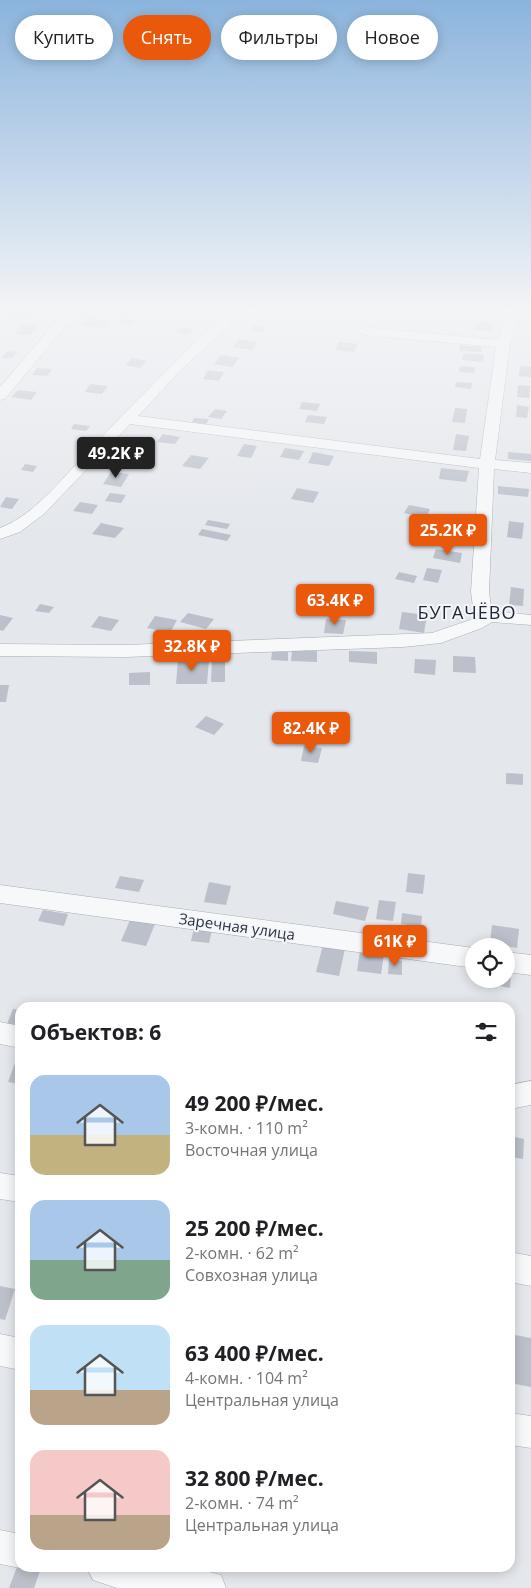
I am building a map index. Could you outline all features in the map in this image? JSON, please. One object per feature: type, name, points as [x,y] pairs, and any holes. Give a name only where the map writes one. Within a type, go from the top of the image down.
[{"type":"street","points":[[0,396],[9,385]]},
{"type":"street","points":[[0,534],[13,530],[30,520],[159,385]]},
{"type":"street","points":[[488,616],[482,607],[480,592],[487,464],[498,385]]},
{"type":"street","points":[[128,418],[531,468]]},
{"type":"street","points":[[0,650],[125,651],[404,642],[434,639],[476,624],[488,616],[531,620]]},
{"type":"street","name":"Заречная улица","points":[[0,894],[465,957]]},
{"type":"street","points":[[515,963],[531,965]]},
{"type":"street","points":[[0,1034],[15,1036]]},
{"type":"street","points":[[515,1096],[531,1093]]},
{"type":"street","points":[[0,1186],[15,1188]]},
{"type":"street","points":[[515,1268],[531,1271]]},
{"type":"street","points":[[0,1350],[15,1353]]},
{"type":"street","points":[[515,1430],[531,1432]]},
{"type":"street","points":[[0,1547],[15,1550]]},
{"type":"street","points":[[126,1572],[208,1588]]},
{"type":"building","points":[[89,385],[108,386],[102,394],[85,392]]},
{"type":"building","points":[[455,385],[472,385],[471,389],[455,387]]},
{"type":"building","points":[[518,385],[530,386],[529,398],[517,397]]},
{"type":"building","points":[[18,390],[37,392],[31,400],[11,397]]},
{"type":"building","points":[[302,402],[320,404],[317,411],[299,409]]},
{"type":"building","points":[[517,405],[529,407],[527,418],[516,417]]},
{"type":"building","points":[[455,408],[467,409],[465,423],[452,422]]},
{"type":"building","points":[[215,409],[227,411],[221,419],[208,417]]},
{"type":"building","points":[[308,415],[327,417],[324,424],[305,422]]},
{"type":"building","points":[[194,418],[209,419],[206,424],[192,422]]},
{"type":"building","points":[[74,424],[90,426],[86,431],[71,429]]},
{"type":"building","points":[[163,434],[180,437],[175,444],[157,442]]},
{"type":"building","points":[[456,434],[469,436],[466,451],[453,450]]},
{"type":"building","points":[[244,444],[257,446],[251,458],[237,456]]},
{"type":"building","points":[[285,448],[304,451],[299,460],[280,457]]},
{"type":"building","points":[[313,452],[334,456],[329,466],[308,463]]},
{"type":"building","points":[[508,452],[531,454],[531,461],[508,459]]},
{"type":"building","points":[[191,455],[209,458],[200,469],[182,466]]},
{"type":"building","points":[[25,464],[37,466],[33,472],[21,470]]},
{"type":"building","points":[[441,468],[469,471],[466,482],[439,479]]},
{"type":"building","points":[[111,472],[129,474],[121,487],[103,484]]},
{"type":"building","points":[[498,486],[529,489],[528,497],[498,494]]},
{"type":"building","points":[[297,488],[319,492],[313,503],[291,499]]},
{"type":"building","points":[[110,493],[126,495],[121,503],[105,501]]},
{"type":"building","points":[[6,497],[19,499],[12,509],[0,507]]},
{"type":"building","points":[[80,502],[98,505],[92,514],[73,511]]},
{"type":"building","points":[[409,505],[430,509],[426,518],[404,513]]},
{"type":"building","points":[[439,515],[454,518],[450,526],[435,523]]},
{"type":"building","points":[[208,520],[230,524],[227,529],[205,525]]},
{"type":"building","points":[[509,521],[524,523],[522,539],[507,537]]},
{"type":"building","points":[[101,523],[124,528],[115,538],[92,534]]},
{"type":"building","points":[[202,529],[231,535],[227,541],[198,535]]},
{"type":"building","points":[[436,549],[462,553],[460,563],[433,558]]},
{"type":"building","points":[[427,568],[442,570],[438,583],[423,580]]},
{"type":"building","points":[[399,572],[417,576],[414,583],[395,579]]},
{"type":"building","points":[[511,587],[524,589],[523,606],[509,605]]},
{"type":"building","points":[[40,604],[54,607],[49,613],[35,611]]},
{"type":"building","points":[[402,612],[427,615],[424,633],[399,629]]},
{"type":"building","points":[[188,613],[214,619],[206,629],[180,622]]},
{"type":"building","points":[[0,615],[13,618],[3,631],[0,630]]},
{"type":"building","points":[[99,616],[119,620],[111,631],[91,627]]},
{"type":"building","points":[[155,616],[177,620],[170,633],[147,628]]},
{"type":"building","points":[[326,619],[346,620],[343,634],[324,633]]},
{"type":"building","points":[[292,651],[317,651],[317,662],[291,661]]},
{"type":"building","points":[[349,651],[377,652],[377,664],[349,662]]},
{"type":"building","points":[[272,652],[288,652],[288,661],[271,660]]},
{"type":"building","points":[[453,656],[475,657],[476,673],[453,672]]},
{"type":"building","points":[[212,658],[225,658],[225,682],[211,682]]},
{"type":"building","points":[[415,659],[436,660],[435,675],[414,673]]},
{"type":"building","points":[[178,660],[209,660],[207,684],[176,684]]},
{"type":"building","points":[[150,672],[150,685],[129,685],[129,673]]},
{"type":"building","points":[[0,685],[9,685],[6,702],[0,702]]},
{"type":"building","points":[[206,716],[224,724],[214,735],[195,727]]},
{"type":"building","points":[[304,746],[322,748],[318,763],[301,761]]},
{"type":"building","points":[[506,773],[523,774],[523,785],[506,784]]},
{"type":"building","points":[[408,873],[425,875],[423,894],[406,892]]},
{"type":"building","points":[[120,876],[144,880],[139,892],[115,888]]},
{"type":"building","points":[[209,882],[231,886],[226,905],[204,902]]},
{"type":"building","points":[[379,900],[396,902],[393,921],[376,919]]},
{"type":"building","points":[[336,901],[369,907],[365,921],[333,914]]},
{"type":"building","points":[[43,910],[68,914],[64,926],[38,921]]},
{"type":"building","points":[[402,913],[422,916],[421,927],[401,924]]},
{"type":"building","points":[[130,920],[155,924],[146,946],[121,941]]},
{"type":"building","points":[[492,925],[519,929],[517,948],[515,948],[515,938],[491,938]]},
{"type":"building","points":[[194,928],[212,930],[209,943],[191,941]]},
{"type":"building","points":[[323,945],[345,949],[339,976],[316,972]]},
{"type":"building","points":[[360,951],[384,954],[381,974],[357,971]]},
{"type":"building","points":[[389,959],[402,961],[402,975],[388,974]]},
{"type":"building","points":[[13,1009],[15,1009],[15,1025],[7,1024]]},
{"type":"building","points":[[15,1063],[15,1083],[8,1082]]},
{"type":"building","points":[[515,1137],[524,1139],[523,1159],[515,1158]]},
{"type":"building","points":[[0,1286],[15,1289],[5,1320],[0,1319]]},
{"type":"building","points":[[515,1335],[531,1338],[531,1387],[515,1384]]},
{"type":"building","points":[[15,1572],[40,1572],[34,1588],[9,1588]]},
{"type":"district","name":"БУГАЧЁВО","points":[[467,612]]}]
